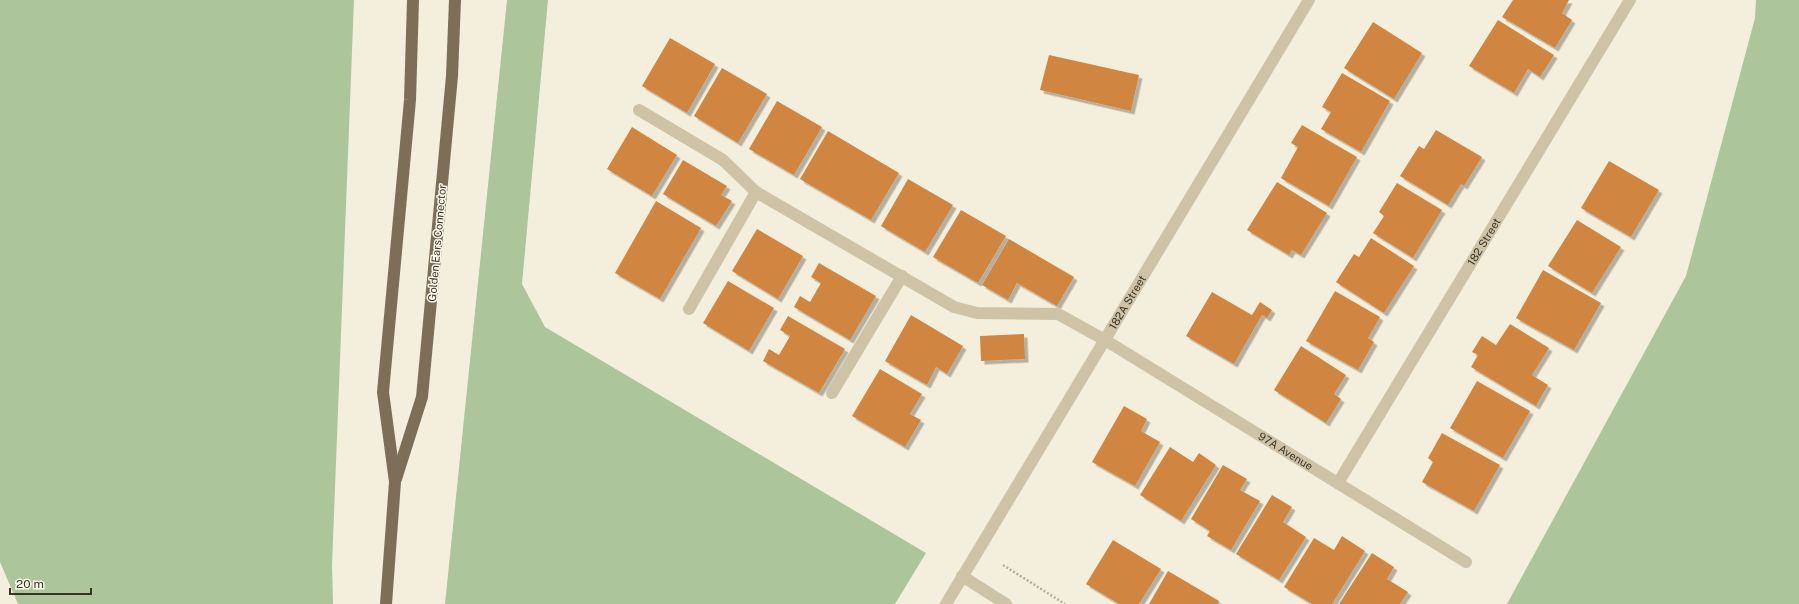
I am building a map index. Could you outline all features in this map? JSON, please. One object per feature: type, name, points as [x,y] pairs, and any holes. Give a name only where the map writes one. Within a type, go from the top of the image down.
[{"type":"main road","name":"Golden Ears Connector","points":[[386,604],[395,482],[383,392],[410,100],[413,0]]},
{"type":"main road","name":"Golden Ears Connector","points":[[395,482],[422,397],[452,76],[455,0]]},
{"type":"street","name":"182A Street","points":[[946,604],[1309,0]]},
{"type":"street","name":"182 Street","points":[[1338,483],[1630,0]]},
{"type":"street","name":"97A Avenue","points":[[639,110],[723,160],[756,192],[954,307],[977,313],[1058,314],[1105,340],[1466,562]]},
{"type":"street","points":[[689,309],[756,192]]},
{"type":"street","points":[[832,393],[902,276]]},
{"type":"street","points":[[962,576],[1006,604]]},
{"type":"path","points":[[1003,566],[1066,604]]},
{"type":"green space","points":[[0,0],[354,0],[332,565],[333,604],[18,604],[0,562]]},
{"type":"green space","points":[[507,0],[548,0],[522,284],[545,327],[926,553],[895,604],[445,604]]},
{"type":"green space","points":[[1756,0],[1799,0],[1799,604],[1507,604],[1686,276],[1755,18]]},
{"type":"building","points":[[1513,0],[1569,0],[1562,13],[1572,20],[1555,48],[1502,17]]},
{"type":"building","points":[[1498,20],[1554,55],[1540,77],[1528,69],[1514,93],[1469,66]]},
{"type":"building","points":[[1373,22],[1422,53],[1394,99],[1344,68]]},
{"type":"building","points":[[670,38],[715,64],[687,113],[642,86]]},
{"type":"building","points":[[1049,55],[1139,75],[1131,111],[1040,90]]},
{"type":"building","points":[[722,68],[767,94],[738,143],[694,116]]},
{"type":"building","points":[[1342,73],[1390,101],[1361,152],[1321,129],[1331,112],[1322,107]]},
{"type":"building","points":[[777,101],[822,127],[794,175],[749,149]]},
{"type":"building","points":[[1302,125],[1357,157],[1329,206],[1281,178],[1298,147],[1291,143]]},
{"type":"building","points":[[632,127],[677,155],[652,196],[607,169]]},
{"type":"building","points":[[1436,130],[1482,157],[1464,186],[1461,184],[1448,205],[1400,176],[1419,146],[1424,149]]},
{"type":"building","points":[[828,131],[899,173],[871,220],[800,179]]},
{"type":"building","points":[[683,160],[727,186],[721,195],[732,201],[716,226],[663,194]]},
{"type":"building","points":[[1609,161],[1659,190],[1631,237],[1581,208]]},
{"type":"building","points":[[908,179],[953,205],[925,252],[881,226]]},
{"type":"building","points":[[1277,182],[1327,213],[1301,255],[1292,250],[1289,255],[1247,230]]},
{"type":"building","points":[[1397,183],[1442,210],[1413,258],[1373,233],[1384,216],[1379,212]]},
{"type":"building","points":[[656,201],[701,228],[660,299],[615,273]]},
{"type":"building","points":[[961,210],[1006,236],[978,283],[933,257]]},
{"type":"building","points":[[1577,220],[1621,247],[1592,293],[1548,266]]},
{"type":"building","points":[[757,229],[803,256],[778,299],[732,271]]},
{"type":"building","points":[[1371,238],[1414,266],[1384,313],[1336,282],[1354,254],[1359,257]]},
{"type":"building","points":[[1009,239],[1074,277],[1057,306],[1017,283],[1008,300],[982,285]]},
{"type":"building","points":[[819,263],[876,296],[850,340],[794,307],[800,296],[810,302],[821,283],[811,277]]},
{"type":"building","points":[[1543,270],[1601,303],[1574,350],[1516,318]]},
{"type":"building","points":[[728,281],[774,308],[749,351],[703,323]]},
{"type":"building","points":[[1335,291],[1380,317],[1368,338],[1374,342],[1358,370],[1306,341]]},
{"type":"building","points":[[1212,292],[1252,315],[1260,302],[1272,310],[1267,318],[1262,315],[1234,364],[1186,336]]},
{"type":"building","points":[[911,315],[963,346],[947,374],[936,367],[927,385],[885,361]]},
{"type":"building","points":[[788,316],[845,349],[819,393],[763,361],[769,349],[779,355],[790,336],[780,330]]},
{"type":"building","points":[[1510,324],[1549,348],[1532,375],[1548,385],[1536,406],[1471,367],[1478,355],[1472,352],[1482,336],[1496,345]]},
{"type":"building","points":[[1024,334],[1025,359],[981,361],[980,336]]},
{"type":"building","points":[[1301,346],[1346,375],[1334,394],[1341,399],[1326,423],[1274,390]]},
{"type":"building","points":[[880,369],[922,394],[910,414],[921,420],[905,447],[852,416]]},
{"type":"building","points":[[1477,381],[1530,411],[1503,458],[1450,428]]},
{"type":"building","points":[[1124,406],[1147,419],[1141,431],[1160,442],[1135,486],[1092,462]]},
{"type":"building","points":[[1442,433],[1500,465],[1474,511],[1422,482],[1433,462],[1428,458]]},
{"type":"building","points":[[1170,447],[1193,462],[1199,453],[1216,465],[1181,521],[1140,495]]},
{"type":"building","points":[[1223,465],[1247,479],[1240,490],[1260,501],[1231,550],[1207,536],[1210,531],[1191,519]]},
{"type":"building","points":[[1272,495],[1292,507],[1283,522],[1306,537],[1279,580],[1236,554]]},
{"type":"building","points":[[1342,536],[1365,551],[1332,604],[1312,604],[1284,587],[1314,538],[1334,550]]},
{"type":"building","points":[[1113,540],[1161,569],[1139,604],[1119,604],[1086,584]]},
{"type":"building","points":[[1372,553],[1394,567],[1387,579],[1408,592],[1400,604],[1339,604]]},
{"type":"building","points":[[1168,571],[1219,601],[1218,604],[1149,604]]}]
